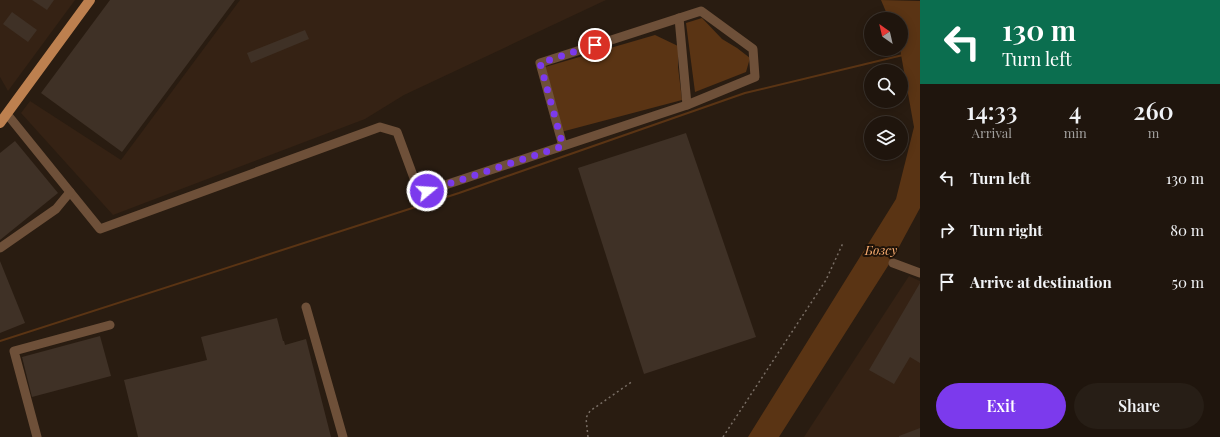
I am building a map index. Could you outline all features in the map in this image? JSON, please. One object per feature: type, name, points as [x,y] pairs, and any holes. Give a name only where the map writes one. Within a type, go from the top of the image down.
[{"type":"main road","points":[[0,123],[90,0]]},
{"type":"lane","points":[[7,114],[100,229],[380,127],[397,132],[418,189],[427,191],[687,105],[755,78],[753,49],[701,11],[540,63],[563,146]]},
{"type":"lane","points":[[679,18],[687,105]]},
{"type":"lane","points":[[0,248],[56,209],[70,192]]},
{"type":"lane","points":[[893,263],[920,273]]},
{"type":"lane","points":[[306,307],[343,437]]},
{"type":"lane","points":[[37,437],[14,352],[110,325]]},
{"type":"path","points":[[723,437],[826,280],[843,243]]},
{"type":"path","points":[[588,437],[586,418],[590,411],[633,381]]},
{"type":"shaded area","points":[[0,0],[75,0],[8,91],[0,77]]},
{"type":"shaded area","points":[[240,0],[606,0],[404,95],[365,119],[113,215],[21,113],[30,101],[121,160]]},
{"type":"shaded area","points":[[909,276],[920,281],[920,437],[804,437]]},
{"type":"water","name":"Бозсу","points":[[881,0],[920,1],[920,208],[893,258],[779,437],[748,437],[896,199],[906,160],[908,160],[908,151],[914,127],[908,94],[908,64],[903,64],[901,56],[908,56],[908,12],[886,12]]},
{"type":"water","points":[[702,18],[722,39],[750,58],[746,72],[695,92],[686,23]]},
{"type":"water","points":[[655,35],[678,46],[678,67],[682,100],[561,132],[545,67]]},
{"type":"building","points":[[32,0],[54,0],[47,10]]},
{"type":"building","points":[[110,0],[235,0],[122,152],[41,93]]},
{"type":"building","points":[[12,12],[37,30],[28,42],[3,24]]},
{"type":"building","points":[[305,30],[309,39],[251,63],[247,53]]},
{"type":"building","points":[[686,133],[756,337],[644,374],[578,168]]},
{"type":"building","points":[[15,141],[58,193],[0,240],[0,153]]},
{"type":"building","points":[[0,261],[25,323],[0,333]]},
{"type":"building","points":[[920,283],[920,363],[910,357],[894,384],[869,370]]},
{"type":"building","points":[[277,318],[285,345],[306,339],[331,437],[138,437],[124,380],[207,360],[201,337]]},
{"type":"building","points":[[100,336],[111,376],[32,397],[22,357]]},
{"type":"building","points":[[920,428],[920,437],[899,437],[899,436]]},
{"type":"waterway","points":[[0,341],[459,193],[745,93],[899,56]]},
{"type":"route","points":[[427,191],[563,146],[540,63],[595,45]]}]
